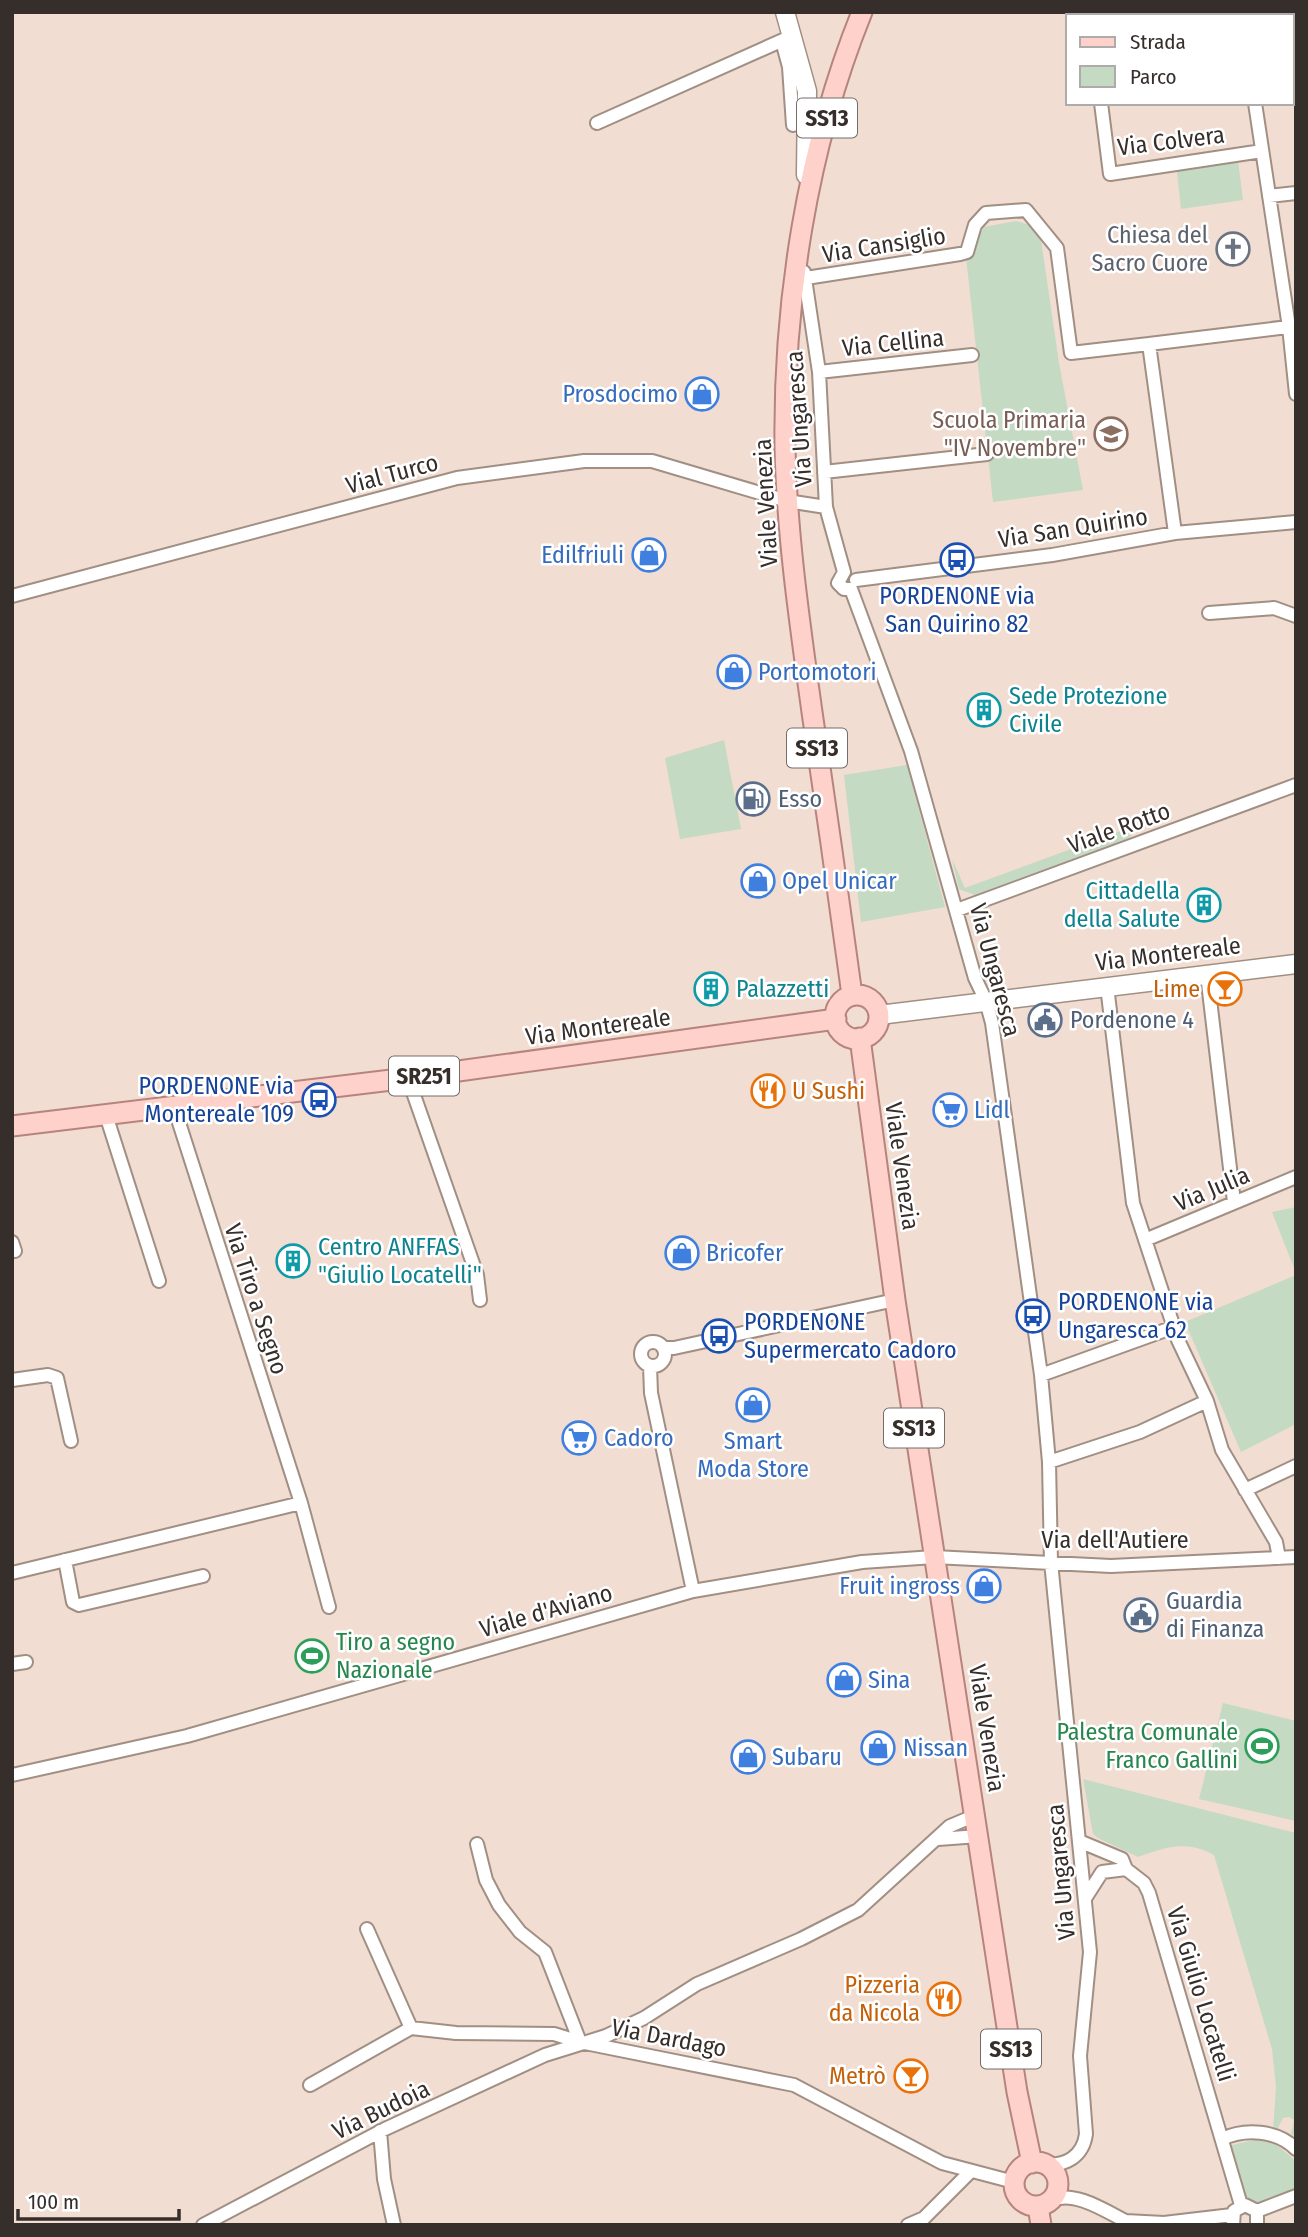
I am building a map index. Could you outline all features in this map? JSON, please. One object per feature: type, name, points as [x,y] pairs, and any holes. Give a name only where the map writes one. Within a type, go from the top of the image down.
[{"type":"main road","points":[[785,12],[787,39],[804,74],[809,111],[803,227]]},
{"type":"main road","name":"Viale Venezia","points":[[852,995],[802,638],[787,500],[788,377],[802,271],[803,227],[828,115],[862,12]]},
{"type":"main road","name":"Via Montereale","points":[[879,1015],[1296,964]]},
{"type":"main road","points":[[852,995],[870,999],[879,1015],[872,1033],[860,1038],[841,1031],[836,1019],[841,1002],[852,995]]},
{"type":"main road","name":"Via Montereale","points":[[12,1126],[408,1078],[836,1019]]},
{"type":"main road","name":"Viale Venezia","points":[[860,1038],[895,1300],[1017,2092],[1037,2164],[1053,2171],[1057,2183],[1043,2210]]},
{"type":"main road","points":[[1037,2164],[1020,2169],[1014,2182],[1020,2199],[1043,2210]]},
{"type":"street","points":[[597,124],[787,39],[793,125]]},
{"type":"street","name":"Via Colvera","points":[[1101,105],[1110,174],[1262,151]]},
{"type":"street","name":"Via Colvera","points":[[1255,105],[1292,326],[1296,394]]},
{"type":"street","points":[[1269,197],[1296,193]]},
{"type":"street","name":"Via Cansiglio","points":[[802,271],[967,252],[975,225],[986,213],[1026,210],[1057,248],[1071,353],[1149,344]]},
{"type":"street","name":"Via Ungaresca","points":[[802,271],[819,372],[827,508],[844,572],[852,573],[853,584],[911,751],[975,978],[986,1001],[1041,1375],[1049,1462],[1051,1562],[1090,1952],[1080,2056],[1085,2145],[1080,2153],[1062,2163],[1037,2164]]},
{"type":"street","points":[[1175,533],[1149,344],[1292,326]]},
{"type":"street","name":"Via Cellina","points":[[819,372],[972,355]]},
{"type":"street","points":[[824,472],[987,454]]},
{"type":"street","name":"Vial Turco","points":[[12,596],[457,478],[584,461],[653,461],[787,500],[827,508]]},
{"type":"street","name":"Via San Quirino","points":[[853,584],[1052,555],[1175,533],[1296,522]]},
{"type":"street","points":[[1209,614],[1274,608],[1296,617]]},
{"type":"street","name":"Viale Rotto","points":[[957,910],[1296,785]]},
{"type":"street","points":[[1207,974],[1234,1202]]},
{"type":"street","points":[[1107,986],[1133,1203],[1174,1327],[1208,1401],[1222,1450],[1276,1542],[1279,1558]]},
{"type":"street","points":[[408,1078],[477,1275],[480,1300]]},
{"type":"street","name":"Via Tiro a Segno","points":[[174,1107],[301,1503],[330,1607]]},
{"type":"street","points":[[106,1115],[159,1281]]},
{"type":"street","name":"Via Julia","points":[[1145,1240],[1296,1177]]},
{"type":"street","points":[[692,1591],[651,1393],[650,1366],[642,1358],[643,1348],[652,1343],[663,1348],[674,1348],[895,1300]]},
{"type":"street","points":[[1041,1375],[1115,1351],[1174,1327]]},
{"type":"street","points":[[650,1366],[662,1362],[663,1348]]},
{"type":"street","points":[[12,1380],[48,1374],[57,1378],[71,1441]]},
{"type":"street","points":[[1049,1462],[1140,1432],[1208,1401]]},
{"type":"street","points":[[1245,1490],[1296,1466]]},
{"type":"street","points":[[12,1573],[301,1503]]},
{"type":"street","name":"Via dell'Autiere","points":[[934,1556],[1111,1566],[1296,1558]]},
{"type":"street","name":"Viale d'Aviano","points":[[12,1775],[187,1736],[692,1591],[773,1575],[934,1556]]},
{"type":"street","points":[[65,1560],[73,1602],[79,1605],[203,1576]]},
{"type":"street","points":[[12,1664],[26,1662]]},
{"type":"street","name":"Via Budoia","points":[[203,2225],[380,2131],[545,2054],[606,2036],[644,2018],[697,1984],[801,1939],[858,1910],[959,1819],[976,1815]]},
{"type":"street","points":[[938,1839],[979,1836]]},
{"type":"street","name":"Via Giulio Locatelli","points":[[1079,1841],[1122,1859],[1126,1869],[1144,1883],[1149,1893],[1222,2139],[1231,2218]]},
{"type":"street","points":[[477,1844],[486,1880],[499,1905],[520,1933],[545,1952],[580,2042]]},
{"type":"street","points":[[1081,1863],[1101,1851]]},
{"type":"street","points":[[1081,1863],[1102,1872],[1126,1869]]},
{"type":"street","points":[[1085,1899],[1102,1872]]},
{"type":"street","points":[[310,2085],[411,2028],[367,1929]]},
{"type":"street","name":"Via Dardago","points":[[411,2028],[456,2033],[554,2034],[580,2042],[794,2085],[942,2164],[1014,2182]]},
{"type":"street","points":[[380,2131],[384,2179],[394,2225]]},
{"type":"street","points":[[1222,2139],[1251,2132],[1266,2133],[1279,2137],[1296,2149]]},
{"type":"street","points":[[908,2225],[924,2218],[970,2172]]},
{"type":"street","points":[[1257,2218],[1296,2196]]},
{"type":"street","points":[[1043,2210],[1065,2197],[1125,2222],[1231,2218],[1250,2206],[1257,2218]]},
{"type":"street","points":[[1257,2218],[1296,2204]]},
{"type":"green space","points":[[1238,161],[1243,200],[1181,209],[1177,171]]},
{"type":"green space","points":[[1016,221],[1033,226],[1040,233],[1059,363],[1083,490],[993,502],[966,257],[984,227]]},
{"type":"green space","points":[[724,740],[741,829],[680,839],[665,758]]},
{"type":"green space","points":[[907,765],[945,907],[861,922],[844,775]]},
{"type":"green space","points":[[1169,813],[1169,816],[1135,832],[1129,838],[975,895],[959,889],[952,859],[965,888]]},
{"type":"green space","points":[[1296,1207],[1296,1273],[1272,1212]]},
{"type":"green space","points":[[1296,1275],[1296,1424],[1241,1452],[1185,1322]]},
{"type":"green space","points":[[1223,1703],[1296,1721],[1296,1821],[1199,1799]]},
{"type":"green space","points":[[1083,1779],[1296,1833],[1296,2137],[1291,2134],[1294,2120],[1289,2117],[1283,2118],[1276,2132],[1273,2131],[1276,2087],[1272,2049],[1214,1855],[1185,1846],[1158,1850],[1138,1857],[1098,1838],[1093,1834]]},
{"type":"green space","points":[[1254,2140],[1273,2142],[1296,2161],[1296,2192],[1257,2208],[1243,2201],[1228,2146]]},
{"type":"place","name":"Chiesa del Sacro Cuore","points":[[1233,249]]},
{"type":"place","name":"Prosdocimo","points":[[702,394]]},
{"type":"place","name":"Scuola Primaria \"IV Novembre\"","points":[[1111,434]]},
{"type":"place","name":"Edilfriuli","points":[[649,555]]},
{"type":"place","name":"PORDENONE via San Quirino 82","points":[[957,560]]},
{"type":"place","name":"Portomotori","points":[[734,672]]},
{"type":"place","name":"Sede Protezione Civile","points":[[984,710]]},
{"type":"place","name":"Esso","points":[[753,799]]},
{"type":"place","name":"Opel Unicar","points":[[758,881]]},
{"type":"place","name":"Cittadella della Salute","points":[[1204,905]]},
{"type":"place","name":"Palazzetti","points":[[711,989]]},
{"type":"place","name":"Lime","points":[[1225,989]]},
{"type":"place","name":"Pordenone 4","points":[[1045,1020]]},
{"type":"place","name":"U Sushi","points":[[768,1091]]},
{"type":"place","name":"PORDENONE via Montereale 109","points":[[319,1100]]},
{"type":"place","name":"Lidl","points":[[950,1110]]},
{"type":"place","name":"Bricofer","points":[[682,1253]]},
{"type":"place","name":"Centro ANFFAS \"Giulio Locatelli\"","points":[[293,1261]]},
{"type":"place","name":"PORDENONE via Ungaresca 62","points":[[1033,1316]]},
{"type":"place","name":"PORDENONE Supermercato Cadoro","points":[[719,1336]]},
{"type":"place","name":"Smart Moda Store","points":[[753,1405]]},
{"type":"place","name":"Cadoro","points":[[579,1438]]},
{"type":"place","name":"Fruit ingross","points":[[984,1586]]},
{"type":"place","name":"Guardia di Finanza","points":[[1141,1615]]},
{"type":"place","name":"Tiro a segno Nazionale","points":[[312,1656]]},
{"type":"place","name":"Sina","points":[[844,1680]]},
{"type":"place","name":"Palestra Comunale Franco Gallini","points":[[1262,1746]]},
{"type":"place","name":"Nissan","points":[[878,1748]]},
{"type":"place","name":"Subaru","points":[[748,1757]]},
{"type":"place","name":"Pizzeria da Nicola","points":[[944,1999]]},
{"type":"place","name":"Metrò","points":[[911,2076]]}]
